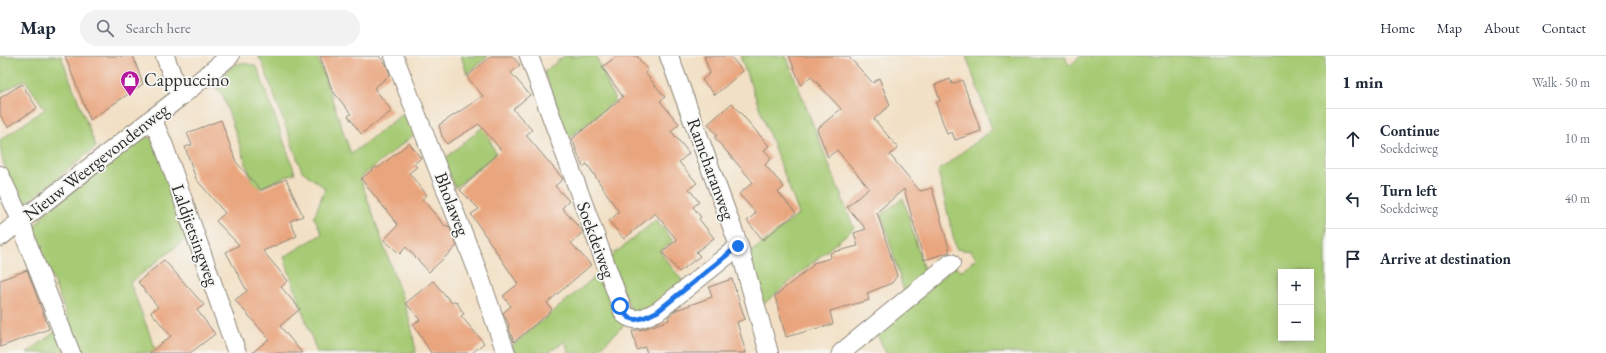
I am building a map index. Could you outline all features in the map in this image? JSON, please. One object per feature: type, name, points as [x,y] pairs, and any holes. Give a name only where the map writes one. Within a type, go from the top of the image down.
[{"type":"street","points":[[165,56],[180,97]]},
{"type":"street","name":"Nieuw Weergevondenweg","points":[[0,237],[180,97],[230,56]]},
{"type":"street","name":"Bholaweg","points":[[394,56],[478,272],[506,353]]},
{"type":"street","name":"Soekdeiweg","points":[[529,56],[624,314],[629,318],[636,320],[658,311],[738,246]]},
{"type":"street","name":"Ramcharanweg","points":[[669,56],[738,246],[769,353]]},
{"type":"street","name":"Laldjietsingweg","points":[[152,118],[164,146],[238,353]]},
{"type":"street","points":[[0,175],[20,220],[71,353]]},
{"type":"street","points":[[841,353],[951,263]]},
{"type":"green space","points":[[0,56],[61,56],[96,147],[25,204],[4,166],[0,140],[45,109],[25,80],[0,93]]},
{"type":"green space","points":[[258,56],[317,56],[351,154],[413,106],[420,130],[360,178],[410,320],[416,353],[317,353],[284,257],[322,234],[314,217],[325,188],[302,171],[262,62]]},
{"type":"green space","points":[[461,56],[488,56],[467,74]]},
{"type":"green space","points":[[564,56],[596,56],[615,101],[568,139],[544,72]]},
{"type":"green space","points":[[740,56],[786,56],[854,228],[761,306],[746,256],[799,214]]},
{"type":"green space","points":[[966,56],[1065,56],[1069,66],[1081,56],[1326,56],[1326,353],[886,353],[876,333],[955,266],[961,271],[976,258],[971,251],[956,249],[938,171],[992,129]]},
{"type":"green space","points":[[242,63],[254,65],[258,69],[295,173],[255,190],[223,96],[212,82],[236,64]]},
{"type":"green space","points":[[484,126],[496,154],[455,188],[444,159]]},
{"type":"green space","points":[[149,137],[153,140],[191,235],[130,283],[157,353],[81,353],[35,233],[35,226],[45,213],[140,140]]},
{"type":"green space","points":[[903,198],[926,277],[905,295],[882,215]]},
{"type":"green space","points":[[656,220],[673,241],[660,252],[684,283],[660,302],[638,313],[632,312],[609,258]]},
{"type":"green space","points":[[603,270],[625,324],[595,353],[569,353],[565,341],[548,353],[514,353],[512,346]]},
{"type":"green space","points":[[60,328],[69,353],[27,353]]},
{"type":"building","points":[[65,56],[133,56],[143,84],[90,120]]},
{"type":"building","points":[[320,56],[379,56],[386,64],[390,75],[374,88],[392,111],[361,134],[348,116],[351,114],[332,90]]},
{"type":"building","points":[[491,56],[512,56],[520,65],[511,73],[530,95],[513,109],[532,130],[526,135],[563,179],[555,186],[569,201],[562,208],[583,232],[571,243],[591,265],[547,303],[552,310],[514,342],[508,326],[509,325],[503,313],[511,306],[503,296],[518,284],[471,214],[479,209],[460,190],[501,150],[479,124],[447,144],[442,136],[439,125],[483,96],[467,77]]},
{"type":"building","points":[[617,56],[637,56],[648,71],[645,73],[665,97],[660,101],[679,124],[671,131],[689,153],[679,162],[697,183],[689,189],[699,202],[693,207],[701,217],[699,219],[714,238],[696,252],[700,256],[679,272],[662,252],[677,240],[655,213],[624,239],[609,221],[619,212],[587,164],[583,167],[572,139],[623,97],[602,67]]},
{"type":"building","points":[[704,56],[730,56],[743,71],[715,95],[702,80],[710,73]]},
{"type":"building","points":[[789,56],[848,56],[873,83],[879,78],[890,105],[874,119],[898,148],[890,155],[920,191],[932,188],[950,252],[924,260],[904,189],[877,212],[897,276],[892,283],[867,293],[869,300],[830,311],[833,324],[786,337],[775,296],[813,265],[813,263],[831,258],[830,253],[858,246],[854,233],[866,229],[847,207],[869,188],[837,150],[828,157],[817,129],[841,109],[811,76],[801,85]]},
{"type":"building","points":[[950,79],[952,84],[962,80],[981,131],[955,140],[952,132],[947,134],[936,103],[940,101],[935,85]]},
{"type":"building","points":[[22,84],[37,108],[8,127],[0,115],[0,98]]},
{"type":"building","points":[[732,103],[769,146],[764,150],[771,158],[765,165],[784,187],[778,192],[796,213],[763,240],[747,221],[756,213],[739,194],[753,182],[715,138],[717,135],[708,124]]},
{"type":"building","points":[[221,120],[236,162],[261,190],[286,179],[303,216],[290,221],[297,236],[263,251],[288,281],[281,287],[300,309],[280,326],[302,353],[252,353],[269,339],[235,300],[247,291],[226,252],[239,245],[216,221],[225,213],[196,179],[185,147],[192,145],[187,133]]},
{"type":"building","points":[[409,143],[421,158],[414,164],[417,167],[409,173],[427,195],[422,199],[446,227],[447,225],[450,228],[457,246],[429,272],[406,247],[400,254],[384,240],[398,225],[361,179],[376,167],[378,168]]},
{"type":"building","points":[[164,260],[204,305],[197,310],[215,334],[190,353],[149,353],[171,336],[151,312],[158,307],[138,282]]},
{"type":"building","points":[[27,270],[49,329],[0,347],[0,280]]},
{"type":"building","points":[[732,279],[745,319],[737,322],[746,353],[647,353],[645,347],[637,350],[632,331],[644,329],[669,320],[668,317],[676,310],[712,297],[709,287]]},
{"type":"building","points":[[433,281],[452,303],[456,301],[464,314],[461,316],[484,343],[472,353],[431,353],[413,324],[420,320],[406,303]]},
{"type":"place","name":"Cappuccino","points":[[130,97]]},
{"type":"route","points":[[620,306],[624,314],[629,318],[636,320],[658,311],[738,246]]}]
